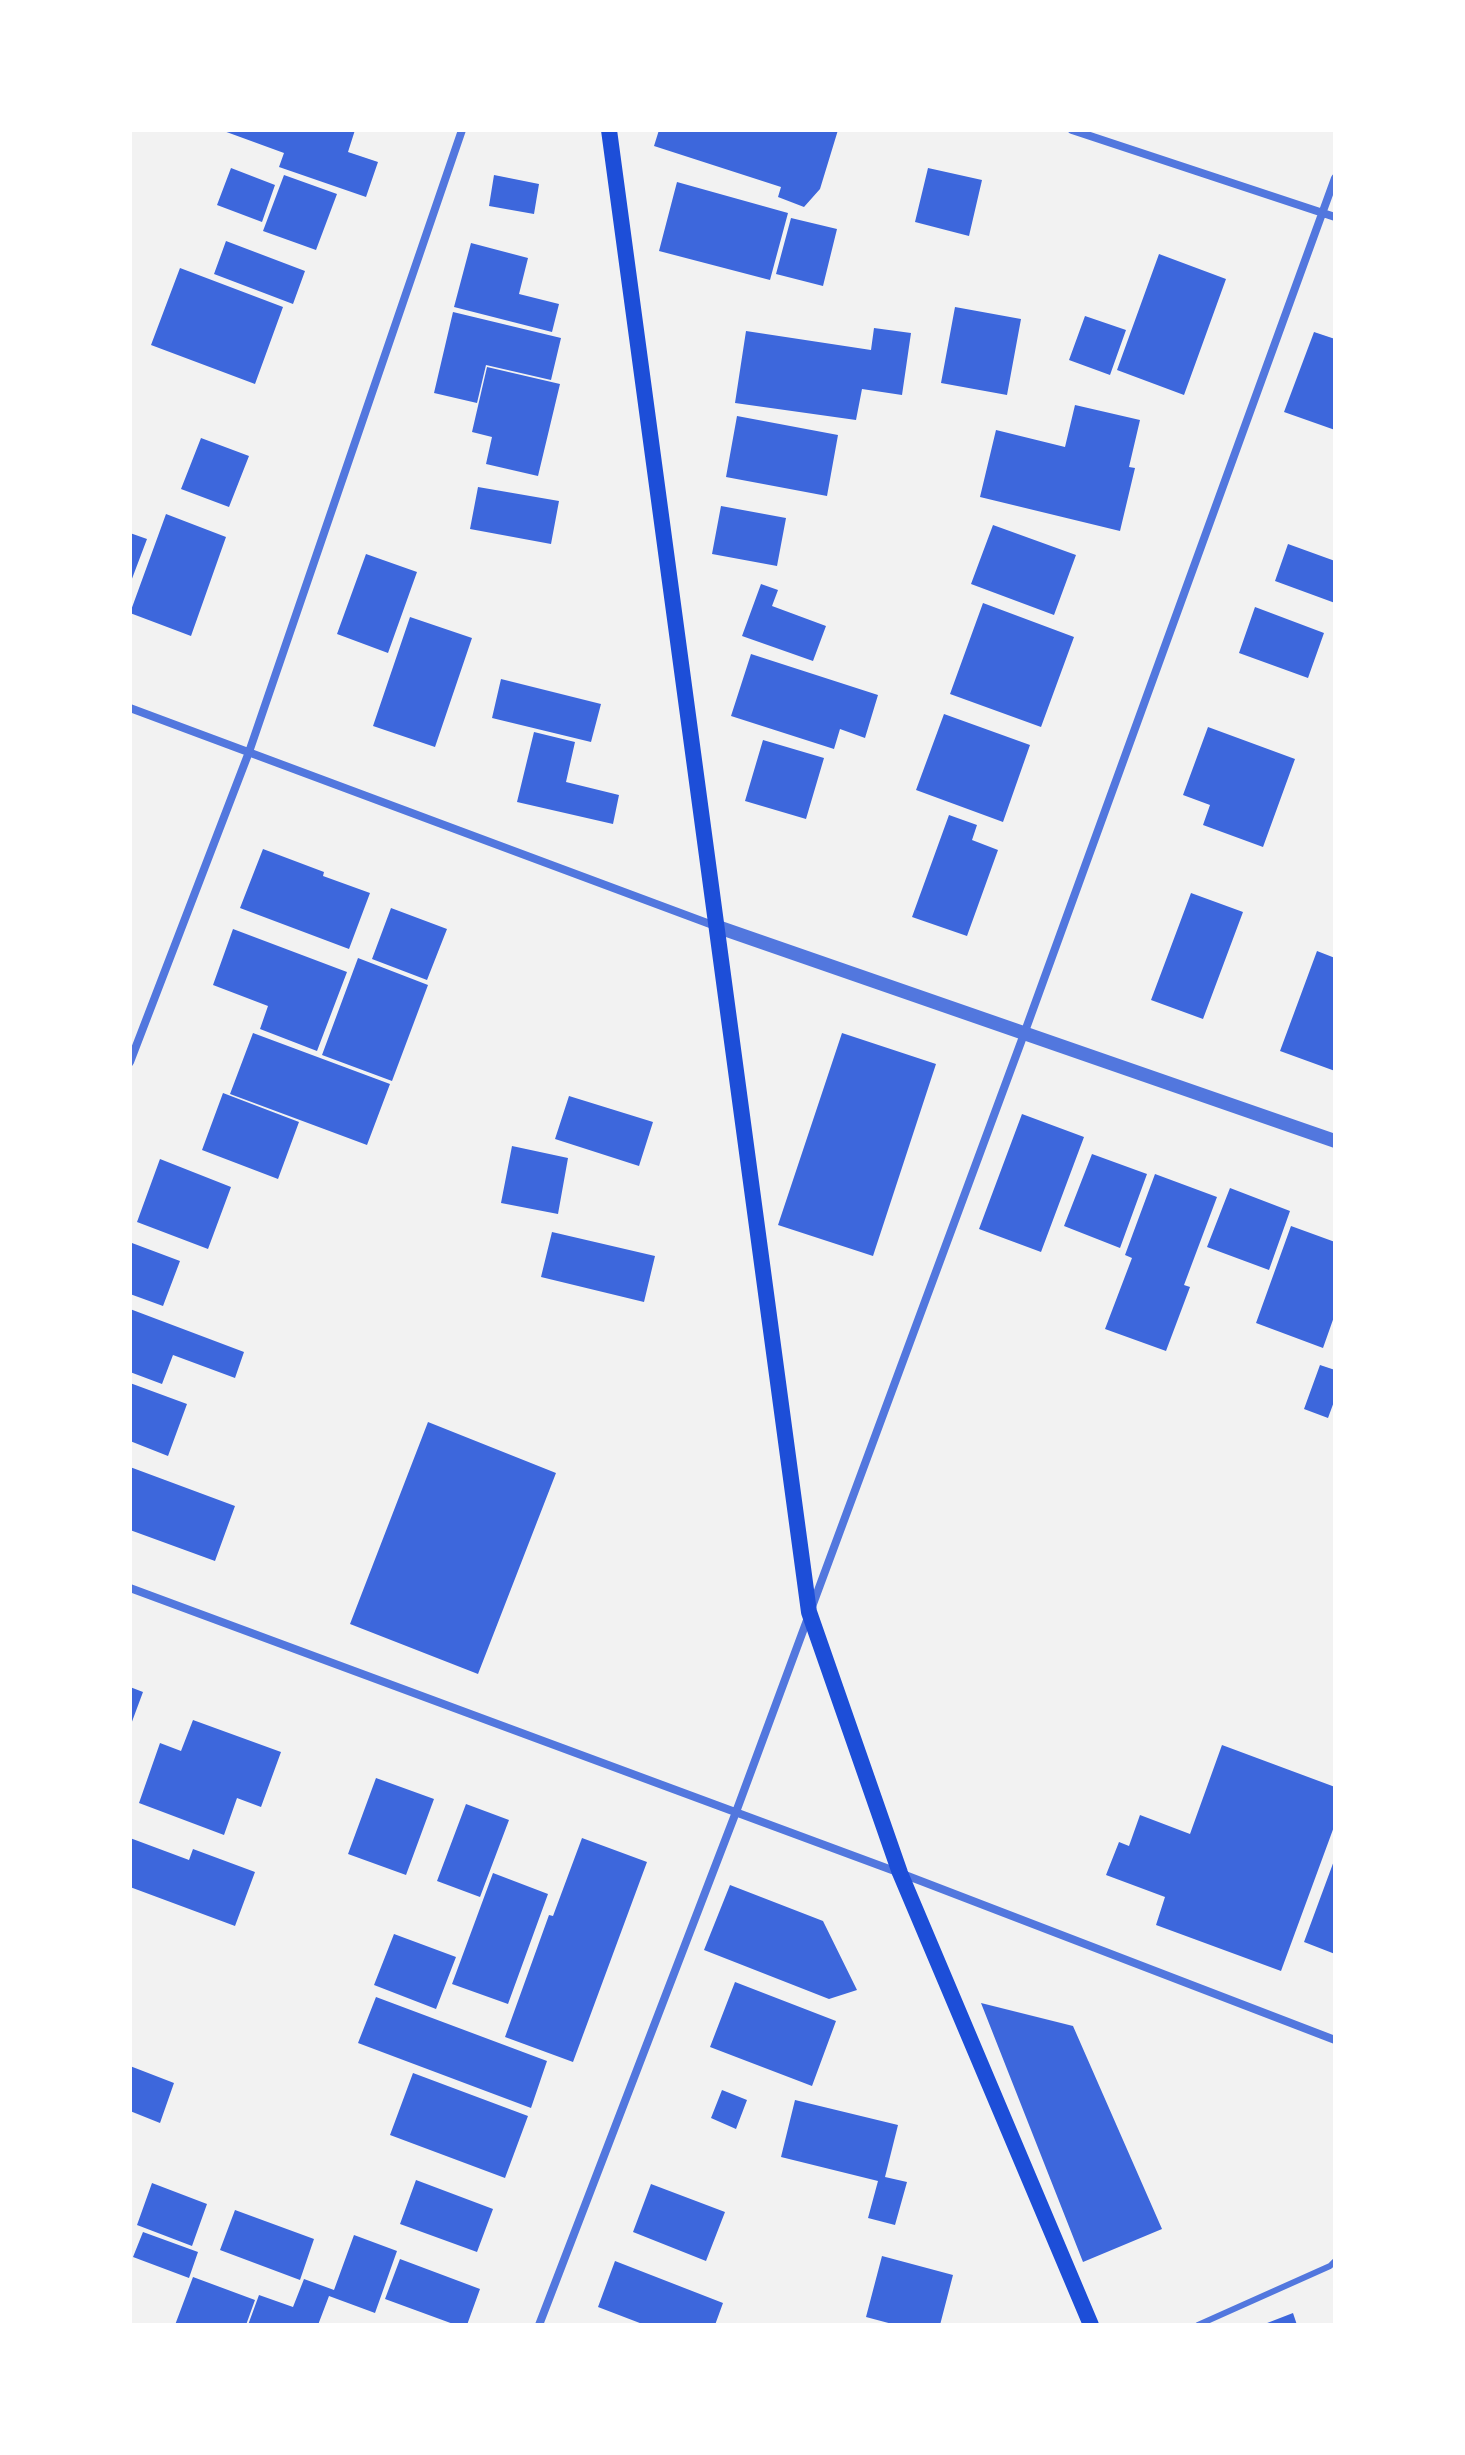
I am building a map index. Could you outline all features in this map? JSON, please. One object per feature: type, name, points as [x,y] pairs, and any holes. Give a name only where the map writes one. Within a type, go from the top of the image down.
[{"type":"main road","points":[[609,130],[809,1612],[900,1873],[1091,2325]]},
{"type":"street","points":[[130,1062],[249,752],[462,130]]},
{"type":"street","points":[[1072,130],[1335,217]]},
{"type":"street","points":[[539,2325],[736,1812],[1024,1034],[1335,178]]},
{"type":"street","points":[[130,708],[718,927],[1335,1141]]},
{"type":"street","points":[[130,1588],[900,1873],[1335,2040]]},
{"type":"lane","points":[[1198,2325],[1330,2266],[1335,2261]]},
{"type":"building","points":[[221,130],[355,130],[348,152],[378,162],[366,197],[279,167],[284,153]]},
{"type":"building","points":[[659,130],[838,130],[820,189],[804,207],[778,197],[781,187],[654,146]]},
{"type":"building","points":[[231,168],[275,185],[262,222],[217,205]]},
{"type":"building","points":[[928,168],[982,180],[969,236],[915,222]]},
{"type":"building","points":[[284,175],[337,194],[316,250],[263,231]]},
{"type":"building","points":[[494,175],[539,184],[534,214],[489,206]]},
{"type":"building","points":[[677,182],[788,213],[770,280],[659,251]]},
{"type":"building","points":[[791,218],[837,229],[823,286],[776,274]]},
{"type":"building","points":[[226,241],[305,271],[293,304],[214,274]]},
{"type":"building","points":[[471,243],[528,258],[519,294],[559,304],[552,332],[454,307]]},
{"type":"building","points":[[1159,254],[1226,279],[1184,395],[1117,370]]},
{"type":"building","points":[[180,268],[283,307],[255,384],[151,345]]},
{"type":"building","points":[[955,307],[1021,319],[1007,395],[941,383]]},
{"type":"building","points":[[453,312],[561,338],[551,380],[486,365],[477,403],[434,393]]},
{"type":"building","points":[[1085,316],[1126,330],[1110,375],[1069,360]]},
{"type":"building","points":[[874,328],[911,333],[902,395],[862,389],[856,420],[735,403],[746,331],[871,350]]},
{"type":"building","points":[[1314,332],[1335,339],[1335,430],[1284,412]]},
{"type":"building","points":[[487,367],[560,384],[538,476],[486,464],[492,437],[472,432]]},
{"type":"building","points":[[1075,405],[1140,420],[1129,467],[1135,468],[1120,531],[980,497],[996,430],[1065,447]]},
{"type":"building","points":[[737,416],[838,435],[827,496],[726,477]]},
{"type":"building","points":[[201,438],[249,456],[229,507],[181,489]]},
{"type":"building","points":[[478,487],[559,501],[551,544],[470,529]]},
{"type":"building","points":[[721,506],[786,518],[777,566],[712,554]]},
{"type":"building","points":[[166,514],[226,537],[191,636],[130,613]]},
{"type":"building","points":[[993,525],[1076,555],[1054,615],[971,584]]},
{"type":"building","points":[[130,533],[147,539],[130,584]]},
{"type":"building","points":[[1288,544],[1335,561],[1335,603],[1275,581]]},
{"type":"building","points":[[366,554],[417,572],[388,653],[337,634]]},
{"type":"building","points":[[761,584],[778,590],[772,606],[826,626],[813,661],[742,636]]},
{"type":"building","points":[[983,603],[1074,637],[1041,727],[950,694]]},
{"type":"building","points":[[1255,607],[1324,633],[1308,678],[1239,653]]},
{"type":"building","points":[[410,617],[472,638],[435,747],[373,726]]},
{"type":"building","points":[[751,654],[878,695],[865,738],[840,729],[834,749],[731,716]]},
{"type":"building","points":[[501,679],[601,704],[591,742],[492,718]]},
{"type":"building","points":[[944,714],[1030,745],[1003,822],[916,790]]},
{"type":"building","points":[[1208,727],[1295,759],[1263,847],[1203,825],[1210,805],[1183,795]]},
{"type":"building","points":[[534,732],[575,742],[566,782],[619,795],[613,824],[517,802]]},
{"type":"building","points":[[763,740],[824,758],[806,819],[745,801]]},
{"type":"building","points":[[949,815],[977,825],[972,840],[998,850],[967,936],[912,917]]},
{"type":"building","points":[[263,849],[370,893],[349,949],[240,908]]},
{"type":"building","points":[[1191,893],[1243,912],[1203,1019],[1151,1000]]},
{"type":"building","points":[[391,908],[447,929],[427,980],[372,959]]},
{"type":"building","points":[[233,929],[347,972],[317,1051],[260,1029],[268,1006],[213,985]]},
{"type":"building","points":[[1317,951],[1335,958],[1335,1071],[1280,1051]]},
{"type":"building","points":[[358,958],[428,985],[392,1081],[322,1055]]},
{"type":"building","points":[[253,1033],[390,1084],[367,1145],[230,1094]]},
{"type":"building","points":[[842,1033],[936,1064],[873,1256],[778,1225]]},
{"type":"building","points":[[223,1093],[299,1122],[278,1179],[202,1150]]},
{"type":"building","points":[[569,1096],[653,1122],[639,1166],[555,1139]]},
{"type":"building","points":[[1022,1114],[1084,1137],[1041,1252],[979,1229]]},
{"type":"building","points":[[512,1146],[568,1158],[558,1214],[501,1203]]},
{"type":"building","points":[[1092,1154],[1147,1174],[1120,1248],[1064,1226]]},
{"type":"building","points":[[160,1159],[231,1187],[208,1249],[137,1222]]},
{"type":"building","points":[[1155,1174],[1217,1197],[1184,1285],[1190,1287],[1166,1351],[1105,1329],[1132,1258],[1125,1255]]},
{"type":"building","points":[[1230,1188],[1290,1211],[1269,1270],[1207,1247]]},
{"type":"building","points":[[1291,1226],[1335,1242],[1335,1314],[1323,1348],[1256,1323]]},
{"type":"building","points":[[552,1232],[655,1256],[644,1302],[541,1277]]},
{"type":"building","points":[[132,1243],[180,1261],[163,1306],[130,1294]]},
{"type":"building","points":[[130,1309],[244,1352],[235,1378],[173,1355],[162,1384],[130,1372]]},
{"type":"building","points":[[1320,1365],[1335,1370],[1335,1399],[1328,1418],[1304,1409]]},
{"type":"building","points":[[130,1383],[187,1404],[168,1456],[130,1441]]},
{"type":"building","points":[[428,1422],[556,1473],[478,1674],[350,1624]]},
{"type":"building","points":[[130,1467],[235,1506],[215,1561],[130,1530]]},
{"type":"building","points":[[130,1687],[143,1692],[130,1727]]},
{"type":"building","points":[[193,1720],[281,1752],[261,1807],[237,1798],[224,1835],[139,1803],[160,1743],[181,1751]]},
{"type":"building","points":[[1222,1745],[1335,1787],[1335,1824],[1281,1971],[1156,1925],[1165,1897],[1106,1875],[1119,1842],[1129,1846],[1140,1815],[1190,1834]]},
{"type":"building","points":[[376,1778],[434,1799],[406,1875],[348,1854]]},
{"type":"building","points":[[466,1804],[509,1820],[480,1897],[437,1881]]},
{"type":"building","points":[[130,1838],[189,1860],[193,1849],[255,1872],[235,1926],[130,1887]]},
{"type":"building","points":[[582,1838],[647,1862],[573,2062],[505,2037],[549,1915],[553,1916]]},
{"type":"building","points":[[1335,1858],[1335,1954],[1304,1942]]},
{"type":"building","points":[[493,1873],[548,1894],[508,2004],[452,1984]]},
{"type":"building","points":[[730,1885],[823,1921],[857,1990],[829,1999],[704,1950]]},
{"type":"building","points":[[394,1934],[456,1957],[436,2009],[374,1985]]},
{"type":"building","points":[[735,1982],[836,2021],[812,2086],[710,2047]]},
{"type":"building","points":[[376,1997],[547,2061],[531,2108],[358,2043]]},
{"type":"building","points":[[981,2003],[1073,2026],[1162,2229],[1083,2262]]},
{"type":"building","points":[[130,2066],[174,2083],[160,2123],[130,2111]]},
{"type":"building","points":[[413,2073],[528,2116],[505,2178],[390,2135]]},
{"type":"building","points":[[722,2090],[747,2100],[736,2129],[711,2118]]},
{"type":"building","points":[[795,2100],[898,2125],[885,2177],[907,2182],[895,2225],[868,2218],[878,2181],[781,2157]]},
{"type":"building","points":[[416,2180],[493,2209],[477,2252],[400,2224]]},
{"type":"building","points":[[152,2183],[207,2204],[192,2246],[137,2225]]},
{"type":"building","points":[[651,2184],[725,2212],[706,2261],[633,2232]]},
{"type":"building","points":[[235,2210],[314,2239],[300,2280],[220,2250]]},
{"type":"building","points":[[143,2232],[198,2252],[189,2278],[133,2257]]},
{"type":"building","points":[[354,2235],[397,2251],[375,2313],[329,2296],[318,2325],[248,2325],[259,2295],[293,2307],[304,2279],[334,2290]]},
{"type":"building","points":[[882,2256],[953,2275],[940,2325],[896,2325],[866,2317]]},
{"type":"building","points":[[400,2259],[480,2289],[467,2325],[456,2325],[385,2299]]},
{"type":"building","points":[[615,2261],[723,2303],[715,2325],[645,2325],[598,2307]]},
{"type":"building","points":[[193,2277],[255,2300],[246,2325],[175,2325]]},
{"type":"building","points":[[1293,2313],[1297,2325],[1262,2325]]}]
